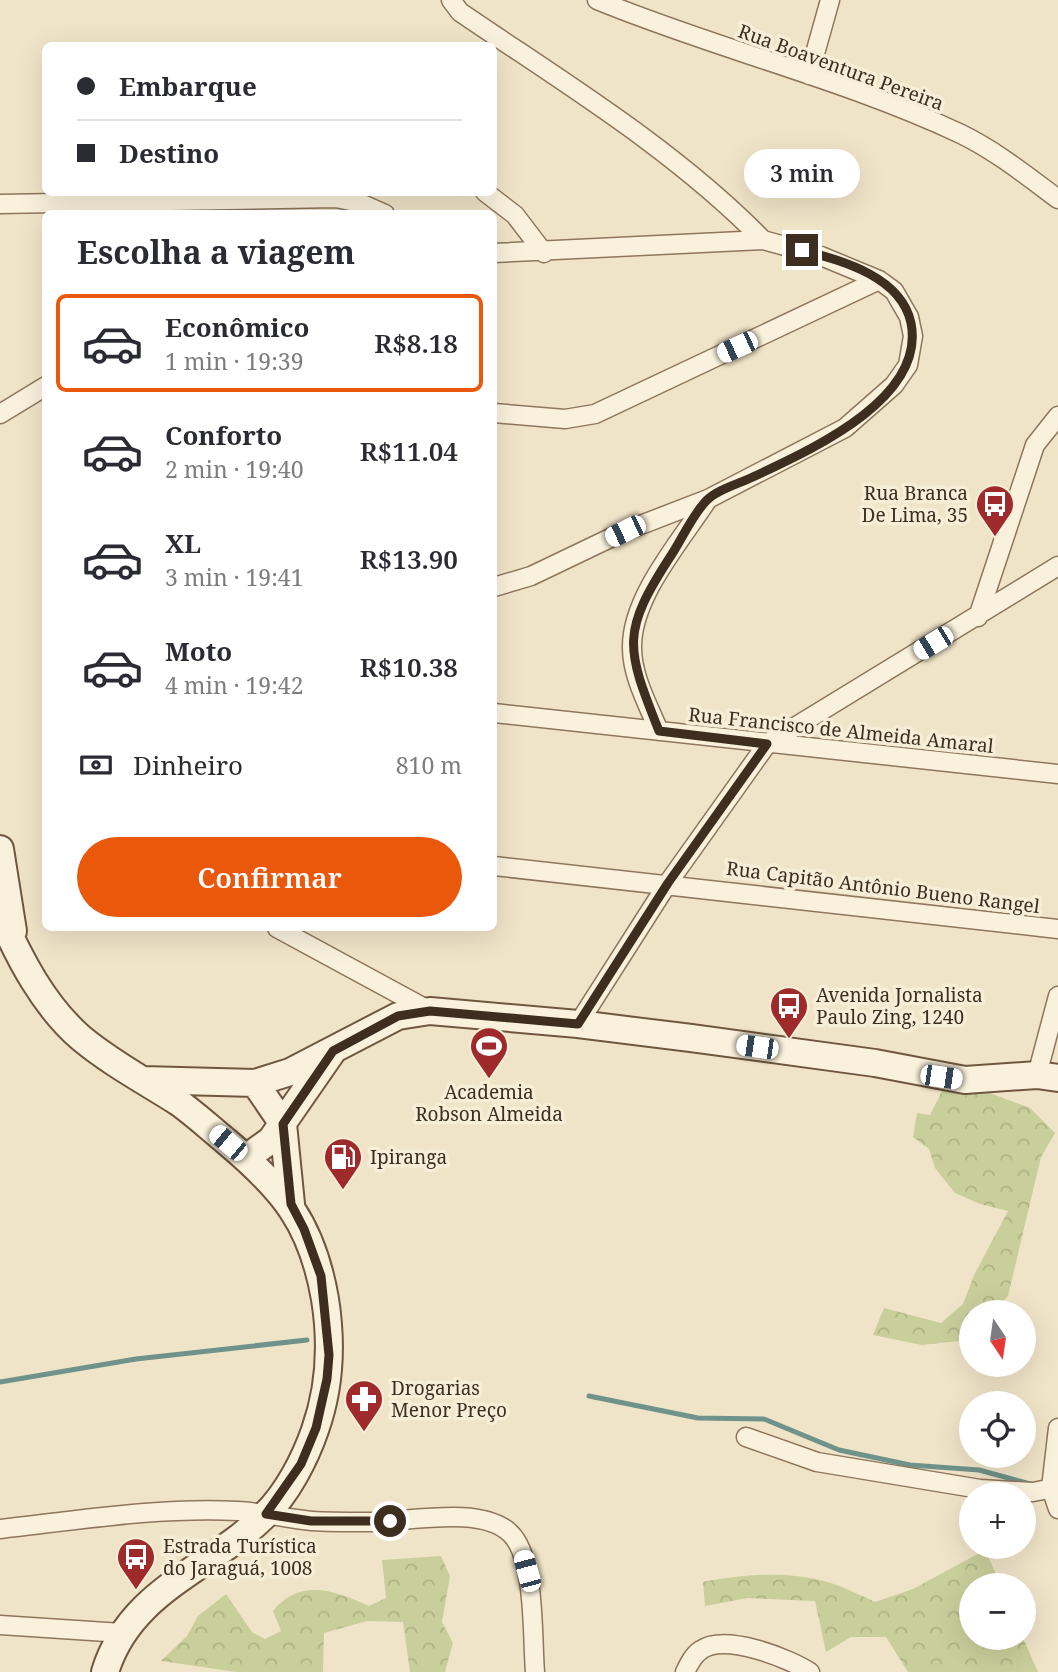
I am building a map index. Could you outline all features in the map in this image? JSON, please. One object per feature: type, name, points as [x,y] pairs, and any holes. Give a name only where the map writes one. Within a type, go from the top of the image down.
[{"type":"main road","points":[[0,849],[15,947]]},
{"type":"main road","points":[[0,914],[15,947],[52,1007],[79,1037],[180,1104],[246,1158],[291,1204],[304,1229],[321,1276],[328,1319],[328,1367],[316,1428],[301,1464],[266,1514],[236,1539],[175,1580],[122,1633],[105,1672]]},
{"type":"main road","points":[[141,1080],[255,1083],[290,1072],[398,1016],[430,1011],[578,1024],[924,1072],[970,1066],[1005,1077],[1048,1077]]},
{"type":"main road","points":[[246,1158],[271,1140],[333,1051]]},
{"type":"main road","points":[[180,1104],[183,1090],[197,1083]]},
{"type":"main road","points":[[255,1083],[283,1124],[291,1204]]},
{"type":"street","points":[[451,0],[460,12],[668,155],[731,208],[763,240]]},
{"type":"street","name":"Rua Boaventura Pereira","points":[[597,0],[648,21],[809,75],[961,135],[1058,199]]},
{"type":"street","points":[[809,75],[830,0]]},
{"type":"street","points":[[490,196],[515,215],[544,253]]},
{"type":"street","points":[[0,204],[336,198],[360,203],[376,210]]},
{"type":"street","points":[[497,253],[544,253],[763,240],[821,256],[879,280],[894,291],[909,317],[913,336],[908,365],[894,385],[845,428],[708,499],[625,531],[531,576],[497,586]]},
{"type":"street","points":[[497,413],[565,419],[595,414],[879,280]]},
{"type":"street","points":[[0,414],[42,388]]},
{"type":"street","points":[[978,617],[1035,445],[1058,416]]},
{"type":"street","points":[[659,731],[636,673],[632,648],[635,623],[644,597],[708,499]]},
{"type":"street","points":[[578,1024],[668,883],[767,744],[1058,566]]},
{"type":"street","name":"Rua Francisco de Almeida Amaral","points":[[497,713],[1058,774]]},
{"type":"street","name":"Rua Capitão Antônio Bueno Rangel","points":[[497,866],[668,883],[1058,929]]},
{"type":"street","points":[[282,931],[430,1011]]},
{"type":"street","points":[[1048,1077],[1058,996]]},
{"type":"street","points":[[1058,1428],[1054,1487],[1058,1509]]},
{"type":"street","points":[[746,1437],[817,1462],[981,1489],[1015,1492],[1054,1487]]},
{"type":"street","points":[[0,1529],[183,1511],[266,1514],[311,1521],[369,1522],[432,1518],[495,1524],[510,1533],[521,1547],[527,1571],[535,1672]]},
{"type":"street","points":[[0,1625],[122,1633]]},
{"type":"street","points":[[685,1672],[701,1649],[713,1644],[731,1644],[791,1660],[810,1672]]},
{"type":"green space","points":[[943,1089],[990,1093],[1030,1108],[1055,1133],[1041,1157],[1008,1296],[1004,1300],[965,1300],[974,1275],[1008,1211],[980,1204],[955,1193],[935,1168],[929,1149],[913,1137],[917,1113],[930,1115]]},
{"type":"green space","points":[[959,1307],[959,1341],[922,1345],[873,1335],[884,1308],[941,1323]]},
{"type":"green space","points":[[441,1556],[450,1576],[442,1622],[453,1643],[445,1672],[410,1672],[403,1622],[367,1621],[324,1633],[323,1672],[236,1672],[161,1661],[187,1636],[198,1616],[226,1594],[252,1632],[265,1639],[281,1631],[273,1611],[295,1594],[319,1590],[369,1606],[386,1598],[382,1560]]},
{"type":"green space","points":[[968,1559],[989,1559],[996,1573],[959,1573],[959,1650],[1028,1650],[1038,1672],[908,1672],[886,1637],[851,1637],[826,1652],[815,1601],[748,1598],[705,1606],[703,1582],[735,1577],[786,1575],[839,1586],[875,1602],[913,1589]]},
{"type":"waterway","points":[[0,1382],[136,1359],[307,1340]]},
{"type":"waterway","points":[[589,1396],[698,1418],[764,1419],[839,1450],[910,1465],[979,1470],[1023,1482]]},
{"type":"place","name":"Rua Branca De Lima, 35","points":[[995,538]]},
{"type":"place","name":"Avenida Jornalista Paulo Zing, 1240","points":[[789,1040]]},
{"type":"place","name":"Academia Robson Almeida","points":[[489,1080]]},
{"type":"place","name":"Ipiranga","points":[[343,1191]]},
{"type":"place","name":"Drogarias Menor Preço","points":[[364,1433]]},
{"type":"place","name":"Estrada Turística do Jaraguá, 1008","points":[[136,1591]]},
{"type":"route","points":[[390,1521],[311,1521],[266,1514],[301,1464],[316,1428],[327,1379],[329,1355],[328,1319],[321,1276],[304,1229],[291,1204],[283,1124],[333,1051],[398,1016],[430,1011],[578,1024],[668,883],[767,744],[659,731],[636,673],[632,648],[635,623],[644,597],[708,499],[845,428],[876,404],[908,365],[913,336],[909,317],[894,291],[863,271],[802,250]]}]
